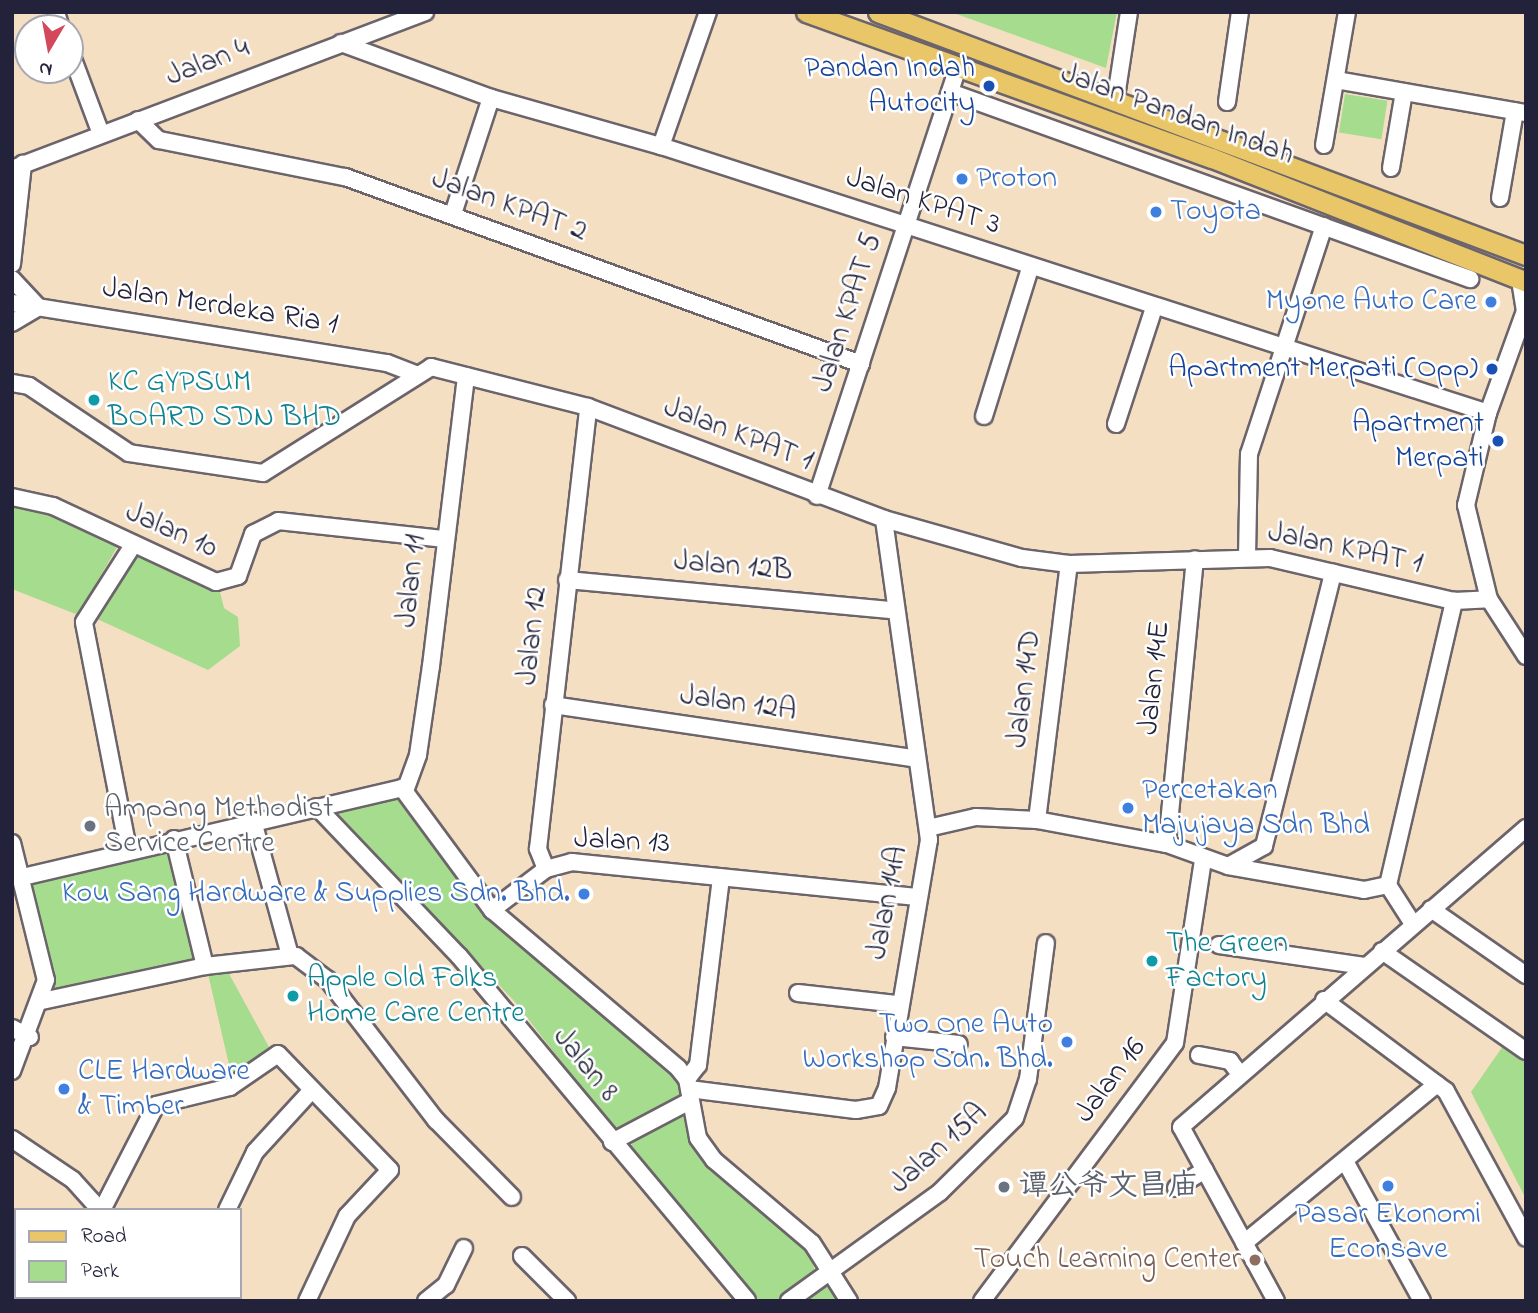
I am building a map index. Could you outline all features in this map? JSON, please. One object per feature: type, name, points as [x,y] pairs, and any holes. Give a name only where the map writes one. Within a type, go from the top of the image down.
[{"type":"main road","name":"Jalan Pandan Indah","points":[[806,12],[1212,158],[1523,281]]},
{"type":"main road","points":[[878,12],[970,46]]},
{"type":"main road","name":"Jalan Pandan Indah","points":[[917,12],[954,29],[970,46],[1116,97],[1526,255]]},
{"type":"street","name":"Jalan 4","points":[[18,167],[425,12]]},
{"type":"street","points":[[661,146],[708,12]]},
{"type":"street","points":[[1116,97],[1129,12]]},
{"type":"street","points":[[1227,102],[1240,12]]},
{"type":"street","points":[[1324,145],[1347,12]]},
{"type":"street","name":"Jalan KPAT 3","points":[[341,43],[491,98],[661,146],[1030,268],[1488,413]]},
{"type":"street","name":"Jalan KPAT 5","points":[[817,496],[958,68]]},
{"type":"street","points":[[1336,80],[1520,112],[1500,198]]},
{"type":"street","points":[[82,84],[101,134]]},
{"type":"street","points":[[950,92],[1470,279]]},
{"type":"street","points":[[1391,168],[1404,92]]},
{"type":"street","points":[[453,214],[491,98]]},
{"type":"street","name":"Jalan KPAT 2","points":[[138,120],[159,140],[297,163],[453,214],[861,364]]},
{"type":"street","points":[[12,264],[18,167]]},
{"type":"street","points":[[1247,557],[1249,454],[1324,226]]},
{"type":"street","points":[[984,416],[1030,268]]},
{"type":"street","points":[[12,279],[39,307],[12,323]]},
{"type":"street","points":[[1523,281],[1526,310],[1488,413],[1466,505],[1489,599],[1526,656]]},
{"type":"street","name":"Jalan Merdeka Ria 1","points":[[12,303],[387,363],[416,374]]},
{"type":"street","points":[[1116,424],[1154,308]]},
{"type":"street","name":"Jalan KPAT 1","points":[[12,383],[29,386],[128,453],[263,473],[430,367],[588,407],[884,520],[1069,564],[1247,557],[1333,573],[1454,601],[1489,599]]},
{"type":"street","name":"Jalan 11","points":[[403,790],[418,755],[466,376]]},
{"type":"street","name":"Jalan 12","points":[[546,869],[538,849],[588,407]]},
{"type":"street","name":"Jalan 10","points":[[12,497],[52,506],[133,545],[229,583],[238,576],[253,534],[278,521],[445,539]]},
{"type":"street","name":"Jalan 14A","points":[[688,1090],[856,1110],[879,1106],[894,1037],[928,828],[914,758],[893,610],[884,520]]},
{"type":"street","points":[[128,849],[84,622],[133,545]]},
{"type":"street","name":"Jalan 14E","points":[[1167,844],[1195,559]]},
{"type":"street","name":"Jalan 14D","points":[[1037,820],[1069,564]]},
{"type":"street","points":[[1228,866],[1264,846],[1333,573]]},
{"type":"street","name":"Jalan 12B","points":[[567,580],[893,610]]},
{"type":"street","points":[[1413,925],[1388,885],[1454,601]]},
{"type":"street","name":"Jalan 12A","points":[[554,705],[914,758]]},
{"type":"street","points":[[23,877],[128,849],[403,790],[492,910],[688,1090]]},
{"type":"street","name":"Jalan 8","points":[[317,807],[459,956],[747,1301]]},
{"type":"street","points":[[928,828],[976,817],[1037,820],[1167,844],[1203,860],[1228,866],[1364,890],[1388,885]]},
{"type":"street","points":[[253,821],[290,955],[327,980],[436,1120],[512,1197]]},
{"type":"street","points":[[1276,1301],[1181,1126],[1431,909],[1522,837]]},
{"type":"street","points":[[173,839],[205,967]]},
{"type":"street","points":[[12,843],[43,956],[43,1001],[30,1037],[12,1071]]},
{"type":"street","name":"Jalan 16","points":[[982,1301],[1175,1043],[1203,860]]},
{"type":"street","name":"Jalan 13","points":[[492,910],[546,869],[572,862],[916,897]]},
{"type":"street","points":[[721,877],[698,1065],[688,1090],[698,1138],[714,1160],[774,1206],[833,1272],[849,1301]]},
{"type":"street","points":[[1431,909],[1526,975]]},
{"type":"street","name":"Jalan 15A","points":[[789,1301],[833,1272],[962,1174],[1015,1118],[1028,1079],[1046,943]]},
{"type":"street","points":[[1219,945],[1364,966]]},
{"type":"street","points":[[1382,951],[1526,1051]]},
{"type":"street","points":[[43,1001],[205,967],[290,955]]},
{"type":"street","points":[[798,993],[898,1004]]},
{"type":"street","points":[[1324,1000],[1437,1084],[1526,1238]]},
{"type":"street","points":[[12,1028],[30,1037]]},
{"type":"street","points":[[894,1037],[958,1044]]},
{"type":"street","points":[[102,1208],[156,1105],[230,1087],[273,1053],[390,1170],[347,1216],[307,1301]]},
{"type":"street","points":[[1199,1055],[1230,1061],[1239,1073]]},
{"type":"street","points":[[1244,1243],[1437,1084]]},
{"type":"street","points":[[612,1142],[688,1090]]},
{"type":"street","points":[[228,1208],[255,1152],[310,1092]]},
{"type":"street","points":[[12,1139],[73,1180],[99,1208]]},
{"type":"street","points":[[1345,1161],[1422,1301]]},
{"type":"street","points":[[1176,1188],[1205,1170]]},
{"type":"street","points":[[426,1301],[446,1285],[464,1248]]},
{"type":"street","points":[[522,1256],[567,1301]]},
{"type":"green space","points":[[951,12],[1117,12],[1106,68]]},
{"type":"green space","points":[[1345,94],[1387,101],[1381,139],[1339,133]]},
{"type":"green space","points":[[12,502],[51,509],[120,542],[78,615],[12,589]]},
{"type":"green space","points":[[136,552],[220,592],[224,608],[238,617],[240,646],[208,670],[95,618]]},
{"type":"green space","points":[[390,793],[402,797],[488,916],[680,1078],[681,1099],[617,1134],[515,1002],[334,809]]},
{"type":"green space","points":[[170,844],[199,964],[49,990],[31,884]]},
{"type":"green space","points":[[227,970],[270,1049],[233,1082],[208,974]]},
{"type":"green space","points":[[1503,1046],[1526,1062],[1526,1199],[1471,1092]]},
{"type":"green space","points":[[682,1112],[695,1146],[812,1253],[815,1276],[781,1301],[753,1301],[629,1151],[633,1141]]},
{"type":"green space","points":[[828,1282],[839,1301],[800,1301]]},
{"type":"place","name":"Pandan Indah Autocity","points":[[989,86]]},
{"type":"place","name":"Proton","points":[[962,179]]},
{"type":"place","name":"Toyota","points":[[1156,212]]},
{"type":"place","name":"Myone Auto Care","points":[[1491,302]]},
{"type":"place","name":"Apartment Merpati (Opp)","points":[[1492,369]]},
{"type":"place","name":"KC GYPSUM BOARD SDN BHD","points":[[94,400]]},
{"type":"place","name":"Apartment Merpati","points":[[1498,441]]},
{"type":"place","name":"Percetakan Majujaya Sdn Bhd","points":[[1128,808]]},
{"type":"place","name":"Ampang Methodist Service Centre","points":[[90,826]]},
{"type":"place","name":"Kou Sang Hardware & Supplies Sdn. Bhd.","points":[[584,894]]},
{"type":"place","name":"The Green Factory","points":[[1152,961]]},
{"type":"place","name":"Apple Old Folks Home Care Centre","points":[[293,996]]},
{"type":"place","name":"Two One Auto Workshop Sdn. Bhd.","points":[[1067,1042]]},
{"type":"place","name":"CLE Hardware & Timber","points":[[64,1089]]},
{"type":"place","name":"Pasar Ekonomi Econsave","points":[[1388,1186]]},
{"type":"place","name":"谭公爷文昌庙","points":[[1004,1187]]},
{"type":"place","name":"Touch Learning Center","points":[[1255,1260]]}]
